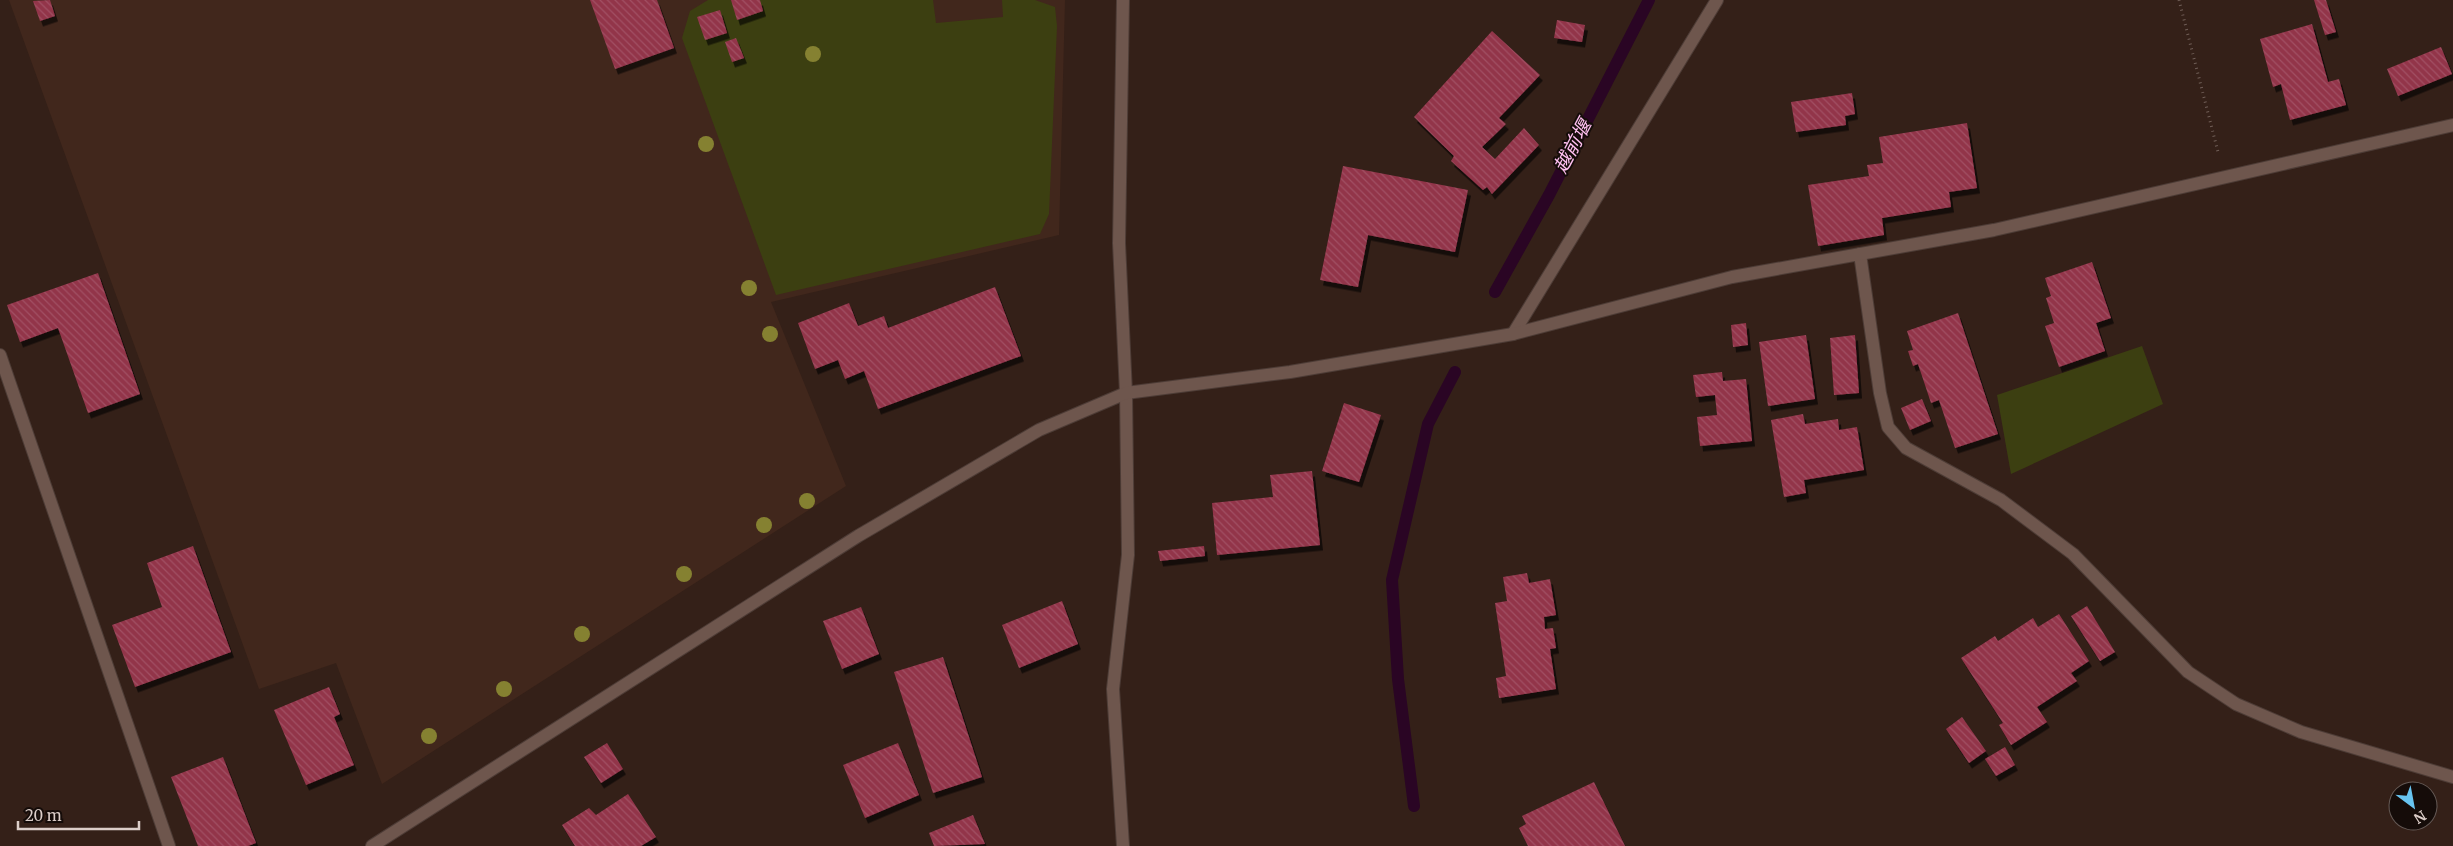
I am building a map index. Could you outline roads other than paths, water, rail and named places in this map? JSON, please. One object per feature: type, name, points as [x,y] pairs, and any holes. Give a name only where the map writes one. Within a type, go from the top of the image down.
[{"type":"street","points":[[1123,0],[1119,243],[1126,392],[1128,555],[1114,689],[1123,846]]},
{"type":"street","points":[[1513,334],[1717,0]]},
{"type":"street","points":[[372,846],[858,536],[1039,430],[1126,392],[1290,372],[1513,334],[1732,276],[1994,230],[2453,125]]},
{"type":"street","points":[[1860,254],[1880,393],[1888,427],[1906,448],[2001,500],[2073,554],[2188,672],[2236,704],[2301,732],[2453,777]]},
{"type":"street","points":[[0,355],[169,846]]},
{"type":"waterway","name":"越前堰","points":[[1495,292],[1549,195],[1649,0]]},
{"type":"waterway","points":[[1414,806],[1398,679],[1392,580],[1428,424],[1455,372]]}]
